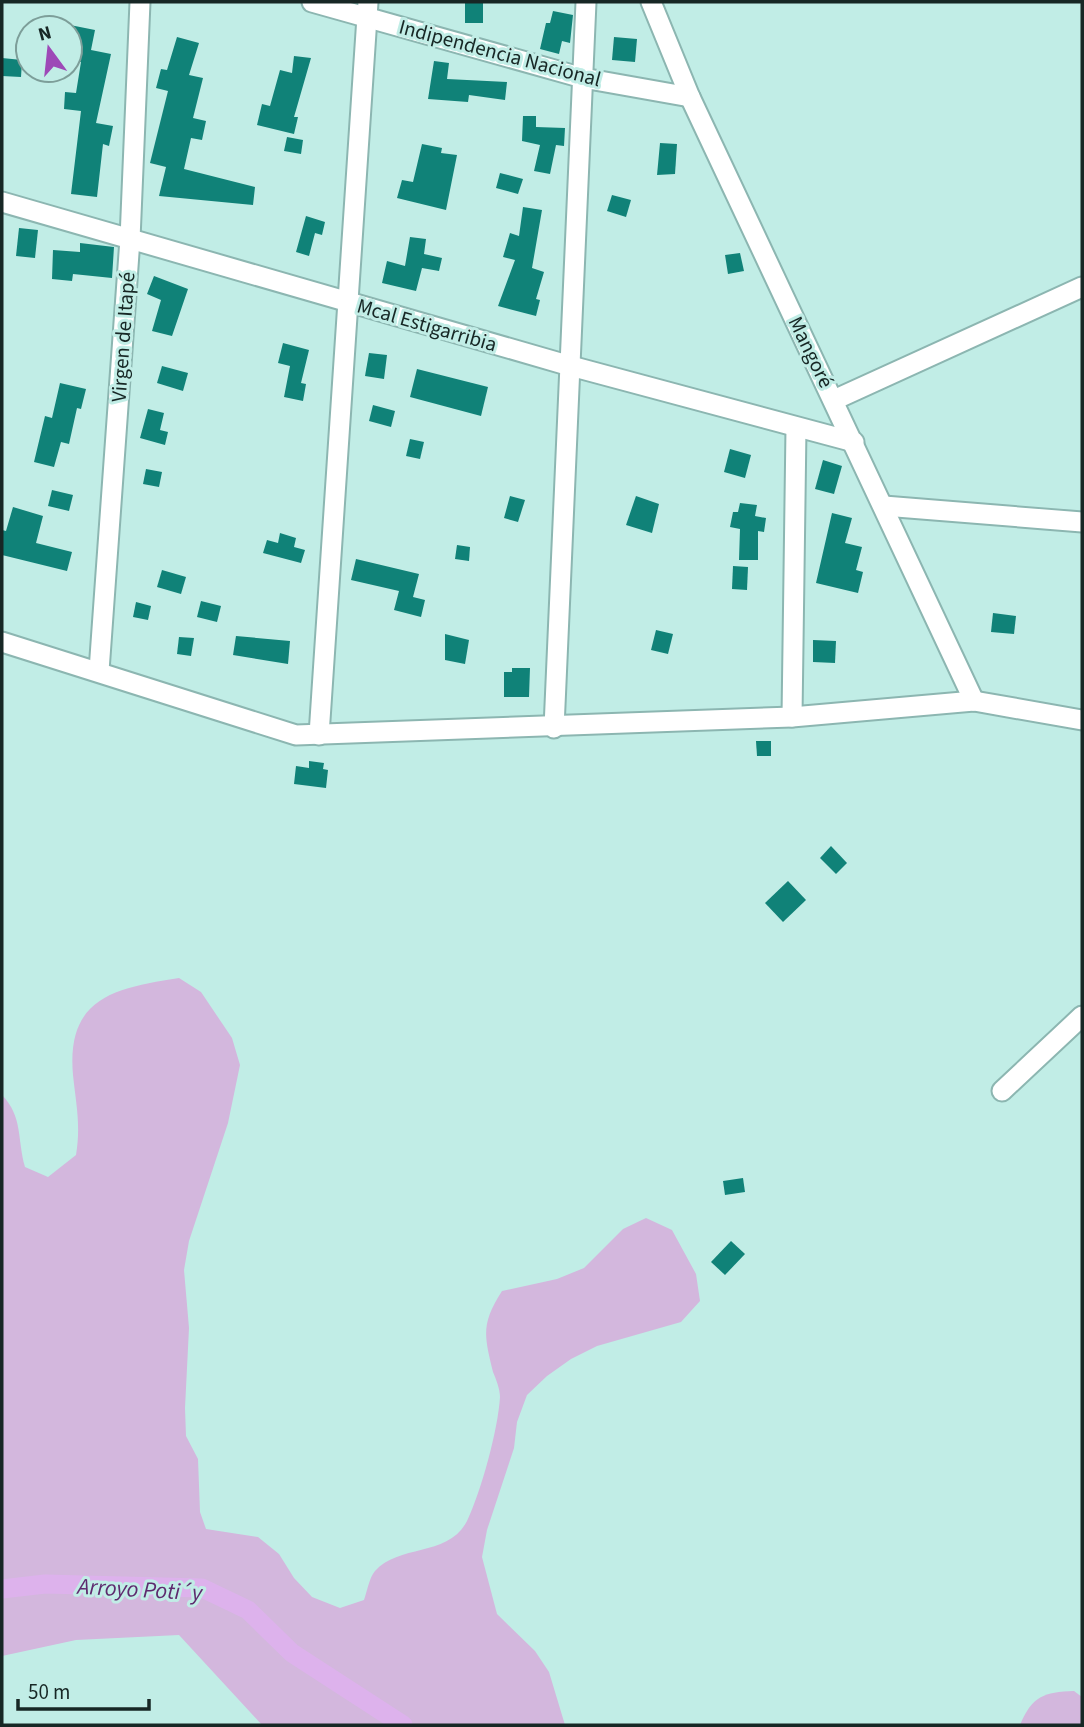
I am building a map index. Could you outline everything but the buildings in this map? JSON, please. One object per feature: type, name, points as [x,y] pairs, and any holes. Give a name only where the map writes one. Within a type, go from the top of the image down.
[{"type":"street","name":"Virgen de Itapé","points":[[99,671],[130,239],[140,2]]},
{"type":"street","name":"Indipendencia Nacional","points":[[312,2],[368,9],[583,79],[690,97]]},
{"type":"street","points":[[554,728],[586,2]]},
{"type":"street","name":"Mangoré","points":[[651,2],[690,97],[974,701]]},
{"type":"street","points":[[319,735],[368,9]]},
{"type":"street","name":"Mcal Estigarribia","points":[[2,202],[568,365],[854,442]]},
{"type":"street","points":[[834,400],[1082,287]]},
{"type":"street","points":[[792,717],[796,428]]},
{"type":"street","points":[[884,506],[1082,522]]},
{"type":"street","points":[[2,642],[296,735],[554,728],[792,717],[974,701],[1082,720]]},
{"type":"street","points":[[1002,1091],[1082,1016]]},
{"type":"shaded area","points":[[179,978],[201,992],[232,1038],[240,1065],[228,1123],[189,1241],[184,1270],[189,1328],[186,1436],[198,1459],[200,1512],[206,1529],[258,1537],[279,1554],[294,1578],[312,1597],[340,1608],[364,1600],[373,1574],[385,1563],[448,1540],[459,1532],[467,1521],[488,1461],[499,1411],[499,1387],[490,1359],[486,1330],[490,1312],[502,1291],[557,1279],[584,1268],[623,1229],[646,1218],[672,1230],[696,1274],[700,1301],[681,1322],[597,1346],[571,1359],[527,1395],[517,1422],[514,1448],[487,1530],[482,1557],[497,1614],[535,1651],[549,1672],[565,1725],[262,1725],[179,1635],[76,1640],[2,1656],[2,1095],[9,1103],[16,1120],[25,1167],[48,1177],[76,1155],[78,1124],[73,1049],[78,1028],[87,1012],[116,992]]},
{"type":"shaded area","points":[[1074,1691],[1082,1697],[1082,1725],[1020,1725],[1029,1708],[1040,1698]]},
{"type":"waterway","name":"Arroyo Poti´y","points":[[2,1589],[45,1584],[202,1588],[248,1610],[292,1653],[403,1725]]}]
